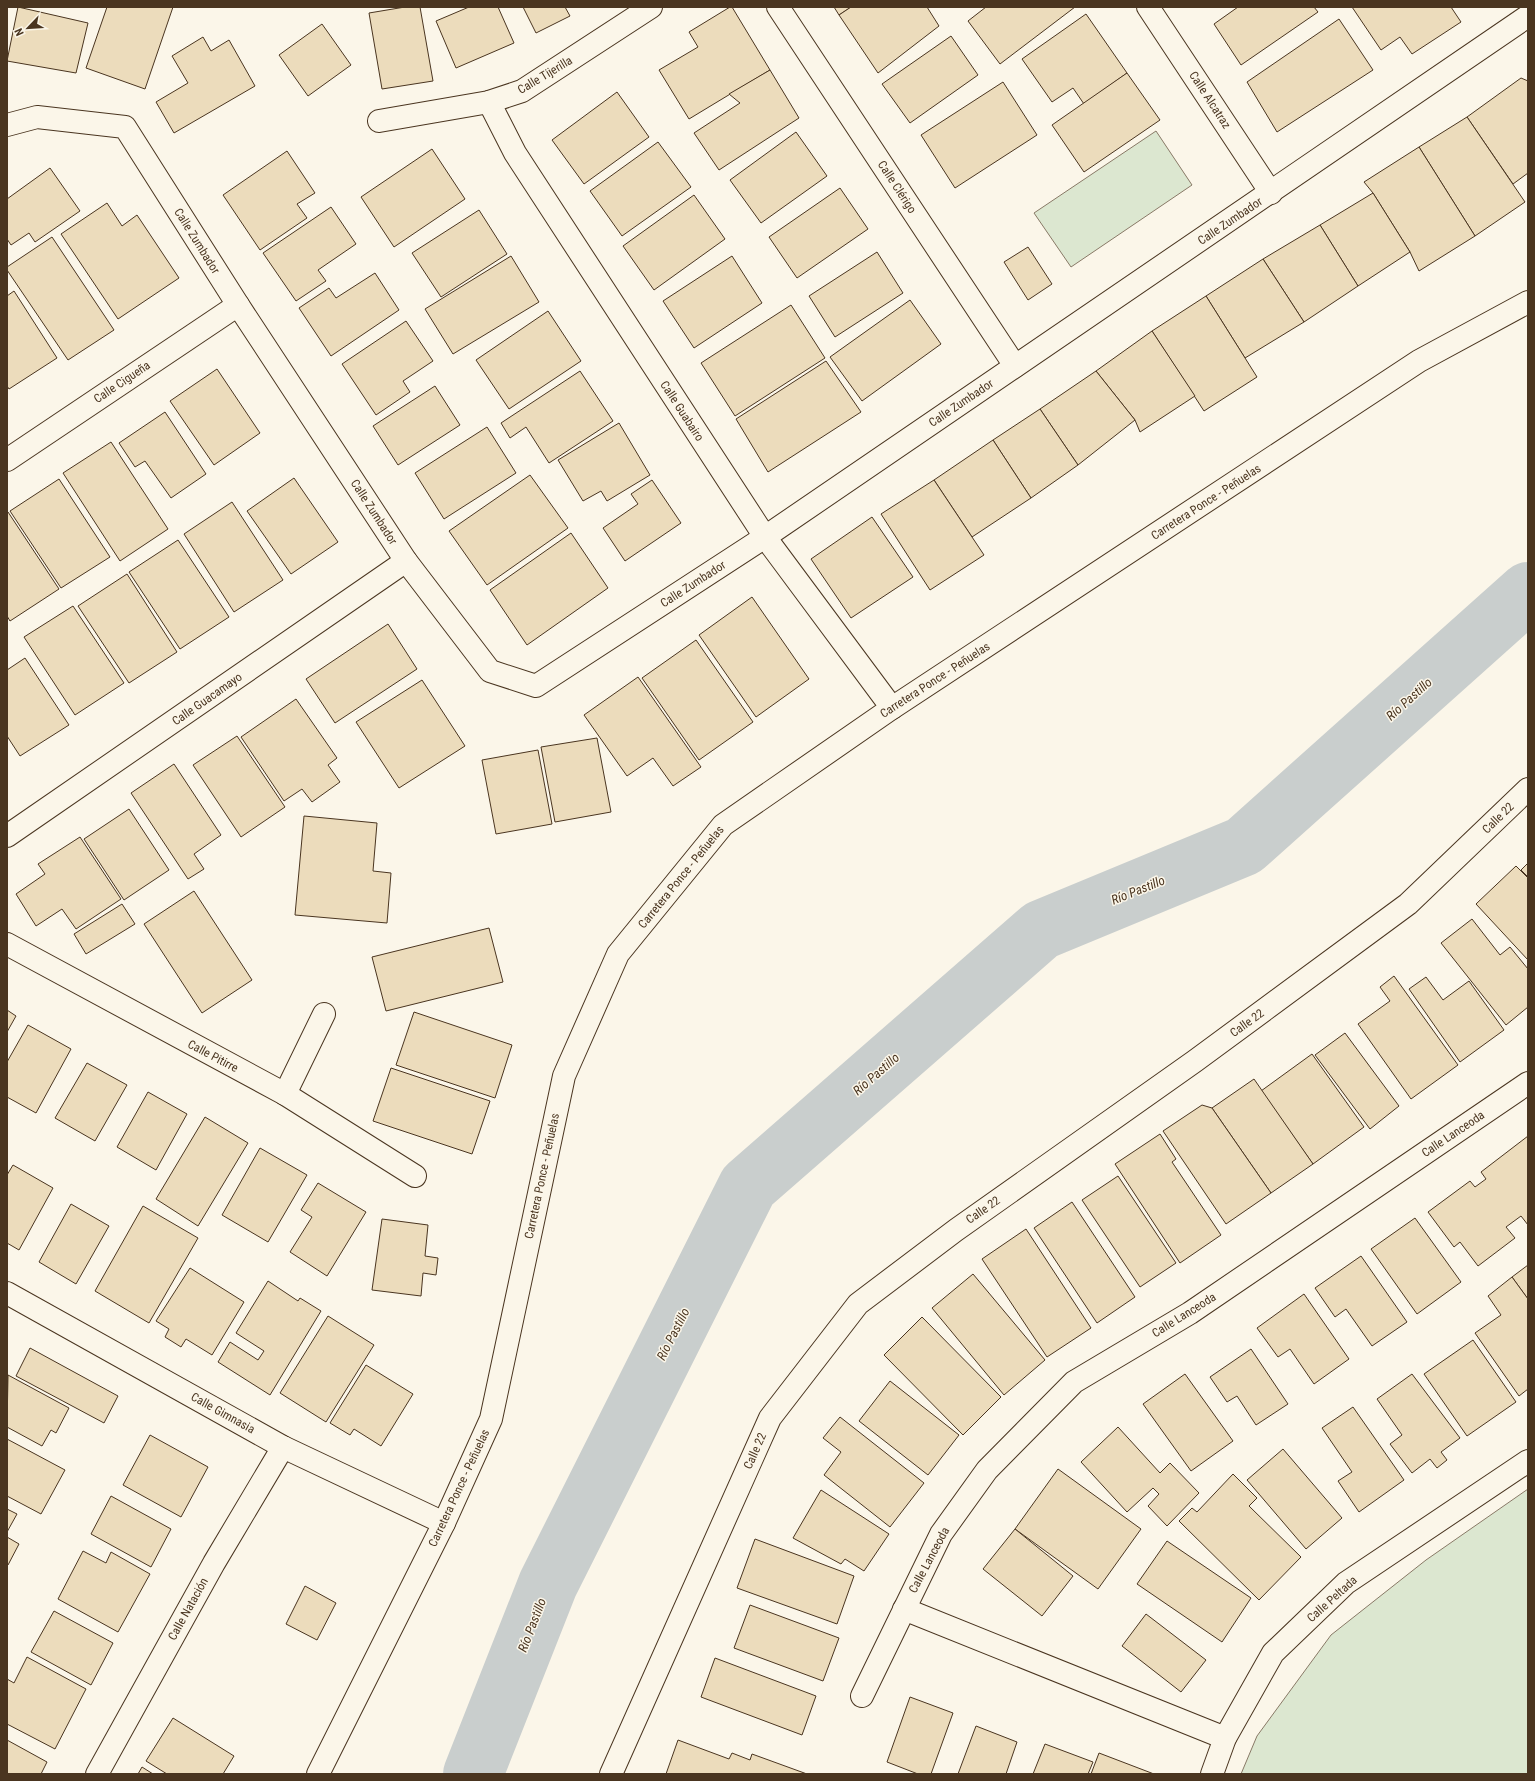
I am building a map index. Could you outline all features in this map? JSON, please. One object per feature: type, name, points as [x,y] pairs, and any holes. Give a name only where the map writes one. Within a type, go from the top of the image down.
[{"type":"street","name":"Calle Tijerilla","points":[[379,121],[489,102],[522,91],[651,7]]},
{"type":"street","name":"Calle Clérigo","points":[[778,7],[1015,366]]},
{"type":"street","name":"Calle Alcatraz","points":[[1148,7],[1271,193]]},
{"type":"street","name":"Calle Zumbador","points":[[7,124],[37,117],[125,128],[238,305],[406,561],[490,671],[536,686],[765,537],[1271,193],[1519,15]]},
{"type":"street","name":"Calle Guabairo","points":[[489,102],[515,153],[765,537],[892,708]]},
{"type":"street","name":"Carretera Ponce - Peñuelas","points":[[318,1774],[444,1523],[491,1419],[564,1076],[618,954],[723,824],[892,708],[1419,361],[1528,302]]},
{"type":"street","name":"Calle Cigueña","points":[[7,460],[238,305]]},
{"type":"street","name":"Calle Guacamayo","points":[[7,836],[406,561]]},
{"type":"street","name":"Calle 22","points":[[611,1774],[770,1418],[858,1304],[956,1230],[1195,1061],[1408,904],[1528,789]]},
{"type":"street","name":"Calle Pitirre","points":[[7,944],[285,1094],[415,1176]]},
{"type":"street","points":[[285,1094],[324,1014]]},
{"type":"street","name":"Calle Lanceoda","points":[[862,1696],[941,1534],[987,1470],[1074,1382],[1190,1313],[1528,1083]]},
{"type":"street","name":"Calle Gimnasia","points":[[10,1301],[283,1447],[444,1523]]},
{"type":"street","name":"Calle Natación","points":[[97,1774],[214,1563],[283,1447]]},
{"type":"street","name":"Calle Peltada","points":[[1212,1774],[1225,1738],[1273,1653],[1346,1583],[1528,1461]]},
{"type":"street","points":[[904,1609],[1225,1738]]},
{"type":"green space","points":[[1156,131],[1192,185],[1071,267],[1034,213]]},
{"type":"green space","points":[[1528,1489],[1528,1774],[1241,1774],[1257,1736],[1331,1635],[1426,1560]]},
{"type":"building","points":[[18,7],[88,23],[76,73],[7,61]]},
{"type":"building","points":[[107,7],[173,7],[145,89],[86,68]]},
{"type":"building","points":[[405,7],[420,7],[433,81],[382,89],[369,13]]},
{"type":"building","points":[[469,7],[498,7],[514,43],[456,68],[436,21]]},
{"type":"building","points":[[523,7],[565,7],[570,16],[536,33]]},
{"type":"building","points":[[732,7],[770,70],[689,119],[659,70],[698,47],[689,32]]},
{"type":"building","points":[[834,7],[851,7],[839,15]]},
{"type":"building","points":[[851,7],[927,7],[939,26],[878,73],[839,15]]},
{"type":"building","points":[[986,7],[1075,7],[1000,64],[968,21]]},
{"type":"building","points":[[1238,7],[1314,7],[1318,12],[1241,65],[1214,24]]},
{"type":"building","points":[[1352,7],[1451,7],[1461,22],[1412,54],[1400,37],[1381,50]]},
{"type":"building","points":[[1086,14],[1127,73],[1084,104],[1073,88],[1052,102],[1022,59]]},
{"type":"building","points":[[1339,19],[1373,70],[1277,132],[1247,82]]},
{"type":"building","points":[[322,24],[351,65],[308,96],[279,55]]},
{"type":"building","points":[[951,36],[978,75],[910,123],[882,84]]},
{"type":"building","points":[[203,37],[211,51],[229,40],[255,86],[174,133],[156,102],[188,83],[172,56]]},
{"type":"building","points":[[770,70],[799,118],[719,170],[694,133],[740,103],[729,94]]},
{"type":"building","points":[[1127,73],[1160,120],[1084,172],[1052,125]]},
{"type":"building","points":[[1521,78],[1528,81],[1528,173],[1513,184],[1467,117]]},
{"type":"building","points":[[1003,82],[1037,135],[955,188],[921,135]]},
{"type":"building","points":[[617,92],[649,137],[584,184],[552,140]]},
{"type":"building","points":[[1467,117],[1525,202],[1475,236],[1419,147]]},
{"type":"building","points":[[796,132],[827,176],[761,223],[730,180]]},
{"type":"building","points":[[658,142],[691,187],[622,236],[590,191]]},
{"type":"building","points":[[1419,147],[1475,236],[1419,271],[1410,252],[1373,193],[1364,182]]},
{"type":"building","points":[[432,149],[465,199],[394,247],[361,197]]},
{"type":"building","points":[[287,151],[315,193],[297,204],[307,218],[260,250],[223,195]]},
{"type":"building","points":[[50,168],[80,211],[35,242],[29,233],[11,245],[7,239],[7,199]]},
{"type":"building","points":[[840,188],[868,229],[797,278],[769,237]]},
{"type":"building","points":[[1373,193],[1410,252],[1358,286],[1320,225]]},
{"type":"building","points":[[694,195],[725,239],[654,290],[623,246]]},
{"type":"building","points":[[107,203],[122,226],[137,215],[179,278],[118,319],[61,234]]},
{"type":"building","points":[[331,207],[356,244],[318,270],[326,281],[296,301],[263,253]]},
{"type":"building","points":[[479,210],[507,254],[441,297],[412,253]]},
{"type":"building","points":[[1320,225],[1358,286],[1304,322],[1263,259]]},
{"type":"building","points":[[52,237],[114,330],[68,360],[7,270],[7,267]]},
{"type":"building","points":[[1028,247],[1052,284],[1028,300],[1004,262]]},
{"type":"building","points":[[877,252],[903,293],[835,337],[809,296]]},
{"type":"building","points":[[511,256],[539,302],[453,354],[425,309]]},
{"type":"building","points":[[732,256],[762,303],[694,348],[663,301]]},
{"type":"building","points":[[1263,259],[1304,322],[1245,358],[1206,296]]},
{"type":"building","points":[[375,273],[399,310],[331,356],[299,308],[329,288],[336,298]]},
{"type":"building","points":[[14,291],[57,358],[9,389],[7,386],[7,296]]},
{"type":"building","points":[[1206,296],[1257,377],[1204,411],[1152,331]]},
{"type":"building","points":[[910,300],[941,344],[862,401],[830,357]]},
{"type":"building","points":[[791,305],[825,358],[735,416],[701,363]]},
{"type":"building","points":[[548,311],[581,361],[509,409],[476,360]]},
{"type":"building","points":[[406,321],[433,361],[403,381],[410,392],[376,415],[342,364]]},
{"type":"building","points":[[1152,331],[1195,396],[1140,432],[1135,420],[1096,371]]},
{"type":"building","points":[[826,361],[861,412],[768,472],[736,419]]},
{"type":"building","points":[[217,369],[260,433],[214,465],[170,401]]},
{"type":"building","points":[[580,371],[613,421],[549,463],[526,427],[510,438],[501,423]]},
{"type":"building","points":[[1096,371],[1135,420],[1078,465],[1040,409]]},
{"type":"building","points":[[435,386],[460,425],[398,465],[373,426]]},
{"type":"building","points":[[1040,409],[1078,465],[1031,498],[993,440]]},
{"type":"building","points":[[165,412],[206,474],[171,498],[145,461],[135,467],[119,443]]},
{"type":"building","points":[[619,423],[650,475],[607,501],[601,491],[583,501],[558,460]]},
{"type":"building","points":[[487,427],[516,473],[444,519],[415,473]]},
{"type":"building","points":[[993,440],[1031,498],[972,537],[934,480]]},
{"type":"building","points":[[111,442],[168,529],[120,561],[63,473]]},
{"type":"building","points":[[530,475],[568,528],[487,585],[449,531]]},
{"type":"building","points":[[294,478],[338,542],[291,574],[247,511]]},
{"type":"building","points":[[59,479],[110,557],[61,588],[10,511]]},
{"type":"building","points":[[652,480],[681,523],[625,561],[603,528],[638,504],[631,494]]},
{"type":"building","points":[[934,480],[984,555],[930,590],[881,514]]},
{"type":"building","points":[[232,502],[283,580],[234,612],[184,534]]},
{"type":"building","points":[[7,512],[59,589],[10,621],[7,616]]},
{"type":"building","points":[[872,517],[913,577],[851,618],[811,559]]},
{"type":"building","points":[[571,533],[608,588],[527,645],[490,590]]},
{"type":"building","points":[[178,540],[229,617],[180,649],[129,572]]},
{"type":"building","points":[[127,574],[177,652],[129,683],[78,606]]},
{"type":"building","points":[[752,597],[809,679],[756,717],[699,635]]},
{"type":"building","points":[[73,606],[124,683],[75,715],[24,637]]},
{"type":"building","points":[[388,624],[417,669],[335,723],[306,679]]},
{"type":"building","points":[[696,640],[753,722],[699,760],[642,678]]},
{"type":"building","points":[[25,658],[69,725],[20,756],[7,736],[7,670]]},
{"type":"building","points":[[638,677],[701,767],[673,786],[653,758],[627,776],[584,715]]},
{"type":"building","points":[[422,680],[465,746],[399,788],[356,722]]},
{"type":"building","points":[[296,699],[337,758],[328,765],[340,782],[312,802],[302,789],[284,801],[241,737]]},
{"type":"building","points":[[237,736],[285,807],[241,837],[193,765]]},
{"type":"building","points":[[597,738],[611,812],[555,822],[541,747]]},
{"type":"building","points":[[538,750],[552,824],[496,834],[482,760]]},
{"type":"building","points":[[174,764],[221,835],[194,854],[204,869],[188,879],[131,793]]},
{"type":"building","points":[[129,809],[169,870],[124,900],[84,839]]},
{"type":"building","points":[[304,816],[377,823],[373,871],[391,873],[387,923],[295,915]]},
{"type":"building","points":[[80,837],[121,899],[76,929],[62,909],[36,926],[16,894],[45,874],[38,864]]},
{"type":"building","points":[[1528,863],[1528,877],[1521,870]]},
{"type":"building","points":[[1516,866],[1528,878],[1528,960],[1476,904]]},
{"type":"building","points":[[194,891],[252,980],[202,1013],[144,924]]},
{"type":"building","points":[[122,904],[135,924],[86,954],[74,934]]},
{"type":"building","points":[[1472,919],[1500,955],[1510,947],[1528,969],[1528,1007],[1506,1025],[1441,943]]},
{"type":"building","points":[[489,928],[503,982],[386,1011],[372,957]]},
{"type":"building","points":[[1394,976],[1458,1065],[1411,1099],[1358,1024],[1390,1001],[1380,987]]},
{"type":"building","points":[[1426,977],[1443,1000],[1469,981],[1504,1030],[1460,1062],[1409,989]]},
{"type":"building","points":[[7,1010],[16,1016],[7,1032]]},
{"type":"building","points":[[414,1012],[512,1045],[495,1098],[396,1065]]},
{"type":"building","points":[[28,1025],[71,1049],[36,1113],[7,1097],[7,1062]]},
{"type":"building","points":[[1345,1033],[1399,1106],[1370,1129],[1315,1055]]},
{"type":"building","points":[[1312,1054],[1364,1127],[1313,1164],[1261,1091]]},
{"type":"building","points":[[87,1063],[127,1085],[95,1141],[55,1118]]},
{"type":"building","points":[[391,1068],[490,1101],[472,1154],[373,1121]]},
{"type":"building","points":[[1254,1079],[1313,1164],[1271,1193],[1212,1108]]},
{"type":"building","points":[[148,1092],[187,1114],[156,1170],[117,1147]]},
{"type":"building","points":[[1202,1105],[1212,1108],[1271,1193],[1226,1224],[1163,1131]]},
{"type":"building","points":[[205,1117],[248,1143],[198,1226],[156,1199]]},
{"type":"building","points":[[1160,1134],[1176,1159],[1172,1162],[1221,1235],[1180,1263],[1115,1164]]},
{"type":"building","points":[[1528,1136],[1528,1225],[1521,1216],[1506,1227],[1515,1238],[1478,1266],[1460,1242],[1454,1247],[1428,1212],[1470,1181],[1475,1187],[1486,1179],[1481,1172]]},
{"type":"building","points":[[260,1148],[307,1175],[268,1242],[222,1215]]},
{"type":"building","points":[[13,1165],[53,1188],[19,1250],[7,1243],[7,1175]]},
{"type":"building","points":[[1118,1176],[1176,1263],[1140,1287],[1082,1200]]},
{"type":"building","points":[[318,1183],[366,1212],[327,1276],[290,1252],[312,1217],[301,1210]]},
{"type":"building","points":[[1072,1202],[1135,1297],[1097,1323],[1034,1228]]},
{"type":"building","points":[[71,1204],[109,1226],[76,1284],[39,1262]]},
{"type":"building","points":[[143,1206],[198,1238],[149,1323],[95,1291]]},
{"type":"building","points":[[1415,1218],[1461,1282],[1417,1314],[1371,1249]]},
{"type":"building","points":[[382,1219],[428,1225],[425,1256],[438,1258],[436,1275],[423,1273],[421,1296],[372,1290]]},
{"type":"building","points":[[1026,1229],[1091,1328],[1047,1357],[982,1259]]},
{"type":"building","points":[[1361,1256],[1407,1322],[1372,1346],[1346,1309],[1335,1317],[1315,1288]]},
{"type":"building","points":[[1528,1265],[1528,1299],[1512,1277]]},
{"type":"building","points":[[190,1268],[244,1302],[212,1355],[186,1339],[181,1347],[165,1337],[169,1329],[156,1321]]},
{"type":"building","points":[[973,1274],[1045,1360],[1004,1395],[932,1308]]},
{"type":"building","points":[[1512,1277],[1528,1299],[1528,1389],[1519,1396],[1475,1333],[1501,1315],[1488,1296]]},
{"type":"building","points":[[268,1281],[298,1301],[300,1298],[321,1311],[270,1395],[218,1362],[230,1342],[258,1360],[264,1351],[236,1333]]},
{"type":"building","points":[[1304,1294],[1349,1359],[1314,1384],[1290,1349],[1278,1357],[1257,1328]]},
{"type":"building","points":[[328,1316],[374,1345],[326,1422],[280,1393]]},
{"type":"building","points":[[922,1317],[1001,1397],[963,1435],[884,1355]]},
{"type":"building","points":[[1473,1340],[1516,1402],[1467,1436],[1424,1374]]},
{"type":"building","points":[[30,1348],[118,1396],[104,1423],[16,1376]]},
{"type":"building","points":[[1251,1349],[1288,1404],[1256,1425],[1237,1396],[1227,1402],[1210,1377]]},
{"type":"building","points":[[366,1365],[413,1394],[381,1446],[354,1429],[350,1435],[330,1423]]},
{"type":"building","points":[[1185,1374],[1233,1441],[1191,1471],[1143,1404]]},
{"type":"building","points":[[1412,1374],[1460,1438],[1441,1452],[1447,1460],[1437,1468],[1430,1459],[1412,1473],[1390,1444],[1402,1435],[1377,1399]]},
{"type":"building","points":[[8,1375],[69,1408],[56,1433],[51,1430],[42,1446],[7,1427]]},
{"type":"building","points":[[890,1381],[959,1435],[928,1475],[859,1421]]},
{"type":"building","points":[[1353,1407],[1404,1480],[1359,1512],[1338,1481],[1352,1472],[1322,1428]]},
{"type":"building","points":[[840,1417],[924,1483],[890,1527],[824,1475],[841,1452],[823,1438]]},
{"type":"building","points":[[1118,1427],[1160,1473],[1170,1463],[1199,1493],[1167,1526],[1148,1506],[1159,1494],[1153,1488],[1127,1512],[1081,1462]]},
{"type":"building","points":[[150,1435],[208,1467],[181,1517],[123,1485]]},
{"type":"building","points":[[7,1439],[65,1470],[41,1514],[7,1496]]},
{"type":"building","points":[[1283,1449],[1342,1518],[1306,1549],[1247,1480]]},
{"type":"building","points":[[1058,1469],[1141,1529],[1098,1589],[1015,1529]]},
{"type":"building","points":[[1233,1474],[1257,1498],[1249,1506],[1301,1557],[1259,1600],[1179,1521],[1192,1508],[1197,1512]]},
{"type":"building","points":[[821,1490],[889,1534],[864,1571],[845,1559],[841,1564],[793,1538]]},
{"type":"building","points":[[111,1496],[171,1529],[151,1567],[91,1534]]},
{"type":"building","points":[[7,1509],[17,1514],[7,1532]]},
{"type":"building","points":[[1015,1529],[1073,1576],[1042,1616],[983,1569]]},
{"type":"building","points":[[7,1537],[19,1544],[8,1565],[7,1564]]},
{"type":"building","points":[[755,1539],[854,1576],[837,1624],[737,1588]]},
{"type":"building","points":[[1167,1541],[1251,1598],[1222,1642],[1137,1584]]},
{"type":"building","points":[[83,1551],[106,1563],[111,1552],[150,1574],[118,1632],[58,1599]]},
{"type":"building","points":[[305,1586],[336,1603],[317,1640],[286,1624]]},
{"type":"building","points":[[750,1605],[839,1638],[823,1681],[734,1648]]},
{"type":"building","points":[[54,1611],[113,1643],[91,1685],[31,1652]]},
{"type":"building","points":[[1146,1614],[1206,1660],[1181,1692],[1122,1646]]},
{"type":"building","points":[[27,1657],[86,1689],[55,1749],[7,1724],[7,1679],[14,1683]]},
{"type":"building","points":[[715,1658],[816,1696],[802,1735],[701,1697]]},
{"type":"building","points":[[910,1697],[953,1713],[931,1774],[918,1774],[887,1762]]},
{"type":"building","points":[[173,1718],[234,1756],[223,1774],[167,1774],[146,1761]]},
{"type":"building","points":[[976,1726],[1017,1742],[1006,1774],[958,1774]]},
{"type":"building","points":[[7,1740],[47,1762],[41,1774],[7,1774]]},
{"type":"building","points":[[678,1740],[729,1759],[732,1753],[750,1760],[752,1754],[807,1774],[666,1774]]},
{"type":"building","points":[[1045,1744],[1093,1762],[1088,1774],[1033,1774]]},
{"type":"building","points":[[1099,1753],[1154,1774],[1091,1774]]},
{"type":"building","points":[[142,1767],[153,1774],[138,1774]]},
{"type":"waterway","name":"Río Pastillo","points":[[473,1774],[548,1584],[748,1186],[1041,930],[1244,846],[1528,592]]}]
